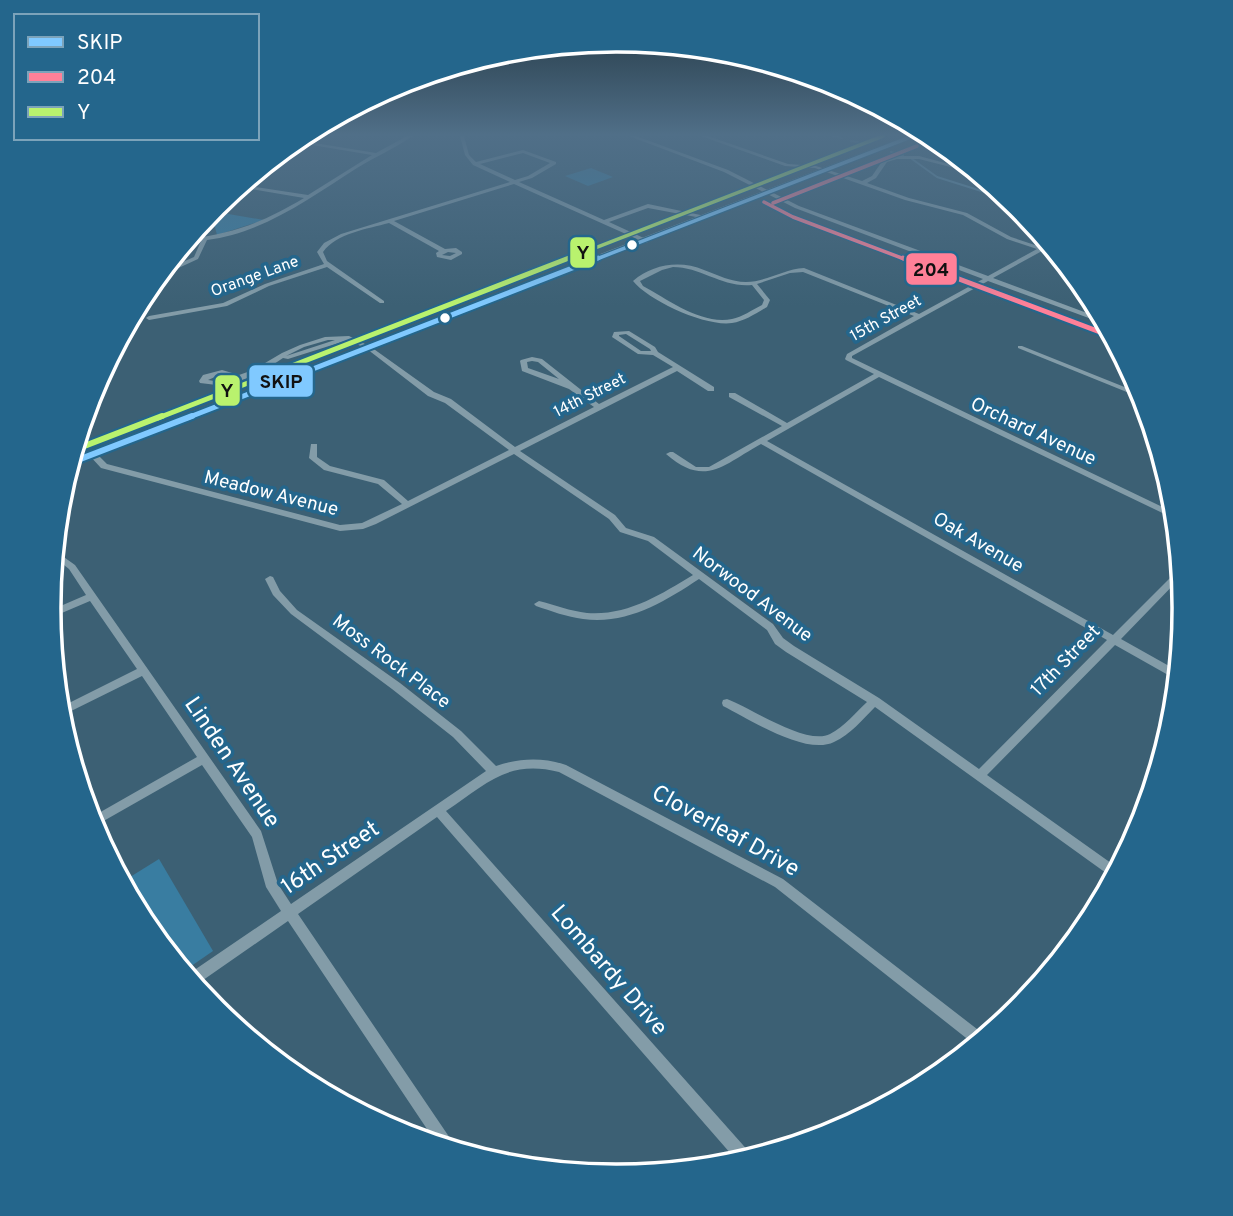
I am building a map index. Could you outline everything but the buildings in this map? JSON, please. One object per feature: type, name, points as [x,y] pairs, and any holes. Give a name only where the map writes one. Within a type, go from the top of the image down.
[{"type":"main road","points":[[82,458],[646,240],[685,220],[707,217],[769,193]]},
{"type":"street","points":[[279,193],[310,198]]},
{"type":"street","points":[[201,240],[258,226],[318,193]]},
{"type":"street","points":[[382,302],[328,265],[321,258],[323,247],[343,235],[478,193]]},
{"type":"street","points":[[538,193],[646,240]]},
{"type":"street","points":[[769,193],[808,211],[1088,315]]},
{"type":"street","points":[[894,193],[965,215],[999,233],[1039,248]]},
{"type":"street","points":[[604,222],[649,206],[664,207],[685,220]]},
{"type":"street","points":[[388,220],[444,250]]},
{"type":"street","points":[[180,265],[196,258],[204,240]]},
{"type":"street","name":"15th Street","points":[[877,375],[850,362],[849,355],[1040,250]]},
{"type":"street","points":[[754,284],[767,303],[739,319],[725,322],[706,319],[641,287],[636,281],[671,265],[682,263],[727,282],[754,284],[786,272],[804,270],[919,316]]},
{"type":"street","name":"Orange Lane","points":[[149,318],[225,305],[267,285],[328,265]]},
{"type":"street","points":[[655,353],[653,348],[632,335],[616,333],[617,339],[640,352],[655,353],[711,389]]},
{"type":"street","name":"Norwood Avenue","points":[[239,377],[256,372],[273,361],[308,353],[349,338],[369,348],[431,394],[448,401],[612,517],[623,530],[650,539],[770,627],[779,641],[790,649],[876,701],[1108,868]]},
{"type":"street","points":[[1020,347],[1128,391]]},
{"type":"street","points":[[572,387],[525,369],[522,364],[532,359],[540,360],[598,407]]},
{"type":"street","name":"14th Street","points":[[515,450],[679,367]]},
{"type":"street","points":[[670,454],[694,469],[711,469],[877,375]]},
{"type":"street","name":"Orchard Avenue","points":[[877,375],[1163,510]]},
{"type":"street","points":[[732,395],[788,426]]},
{"type":"street","name":"Oak Avenue","points":[[762,441],[1168,670]]},
{"type":"street","points":[[314,446],[313,458],[327,468],[381,482],[407,504]]},
{"type":"street","name":"Meadow Avenue","points":[[93,454],[104,466],[340,528],[363,526],[515,450]]},
{"type":"street","name":"Linden Avenue","points":[[63,560],[72,567],[257,835],[272,887],[439,1134]]},
{"type":"street","points":[[539,604],[578,616],[618,616],[653,605],[698,576]]},
{"type":"street","name":"Moss Rock Place","points":[[270,579],[276,593],[294,612],[457,734],[494,772]]},
{"type":"street","name":"17th Street","points":[[979,776],[1171,581]]},
{"type":"street","points":[[61,610],[92,596]]},
{"type":"street","points":[[70,707],[142,671]]},
{"type":"street","points":[[727,703],[804,739],[822,742],[831,739],[876,701]]},
{"type":"street","points":[[101,817],[204,759]]},
{"type":"street","name":"Cloverleaf Drive","points":[[494,772],[529,762],[562,768],[779,883],[973,1034]]},
{"type":"street","name":"16th Street","points":[[200,975],[494,772]]},
{"type":"street","name":"Lombardy Drive","points":[[438,810],[738,1150]]},
{"type":"shaded area","points":[[226,213],[264,220],[217,235],[215,227]]},
{"type":"shaded area","points":[[159,859],[213,951],[192,965],[155,917],[130,877]]},
{"type":"transit line","name":"Y","points":[[85,446],[737,193]]},
{"type":"transit line","name":"SKIP","points":[[82,459],[767,193]]},
{"type":"transit line","name":"204","points":[[773,203],[799,193]]},
{"type":"transit line","name":"204","points":[[764,202],[793,217],[1099,332]]}]
